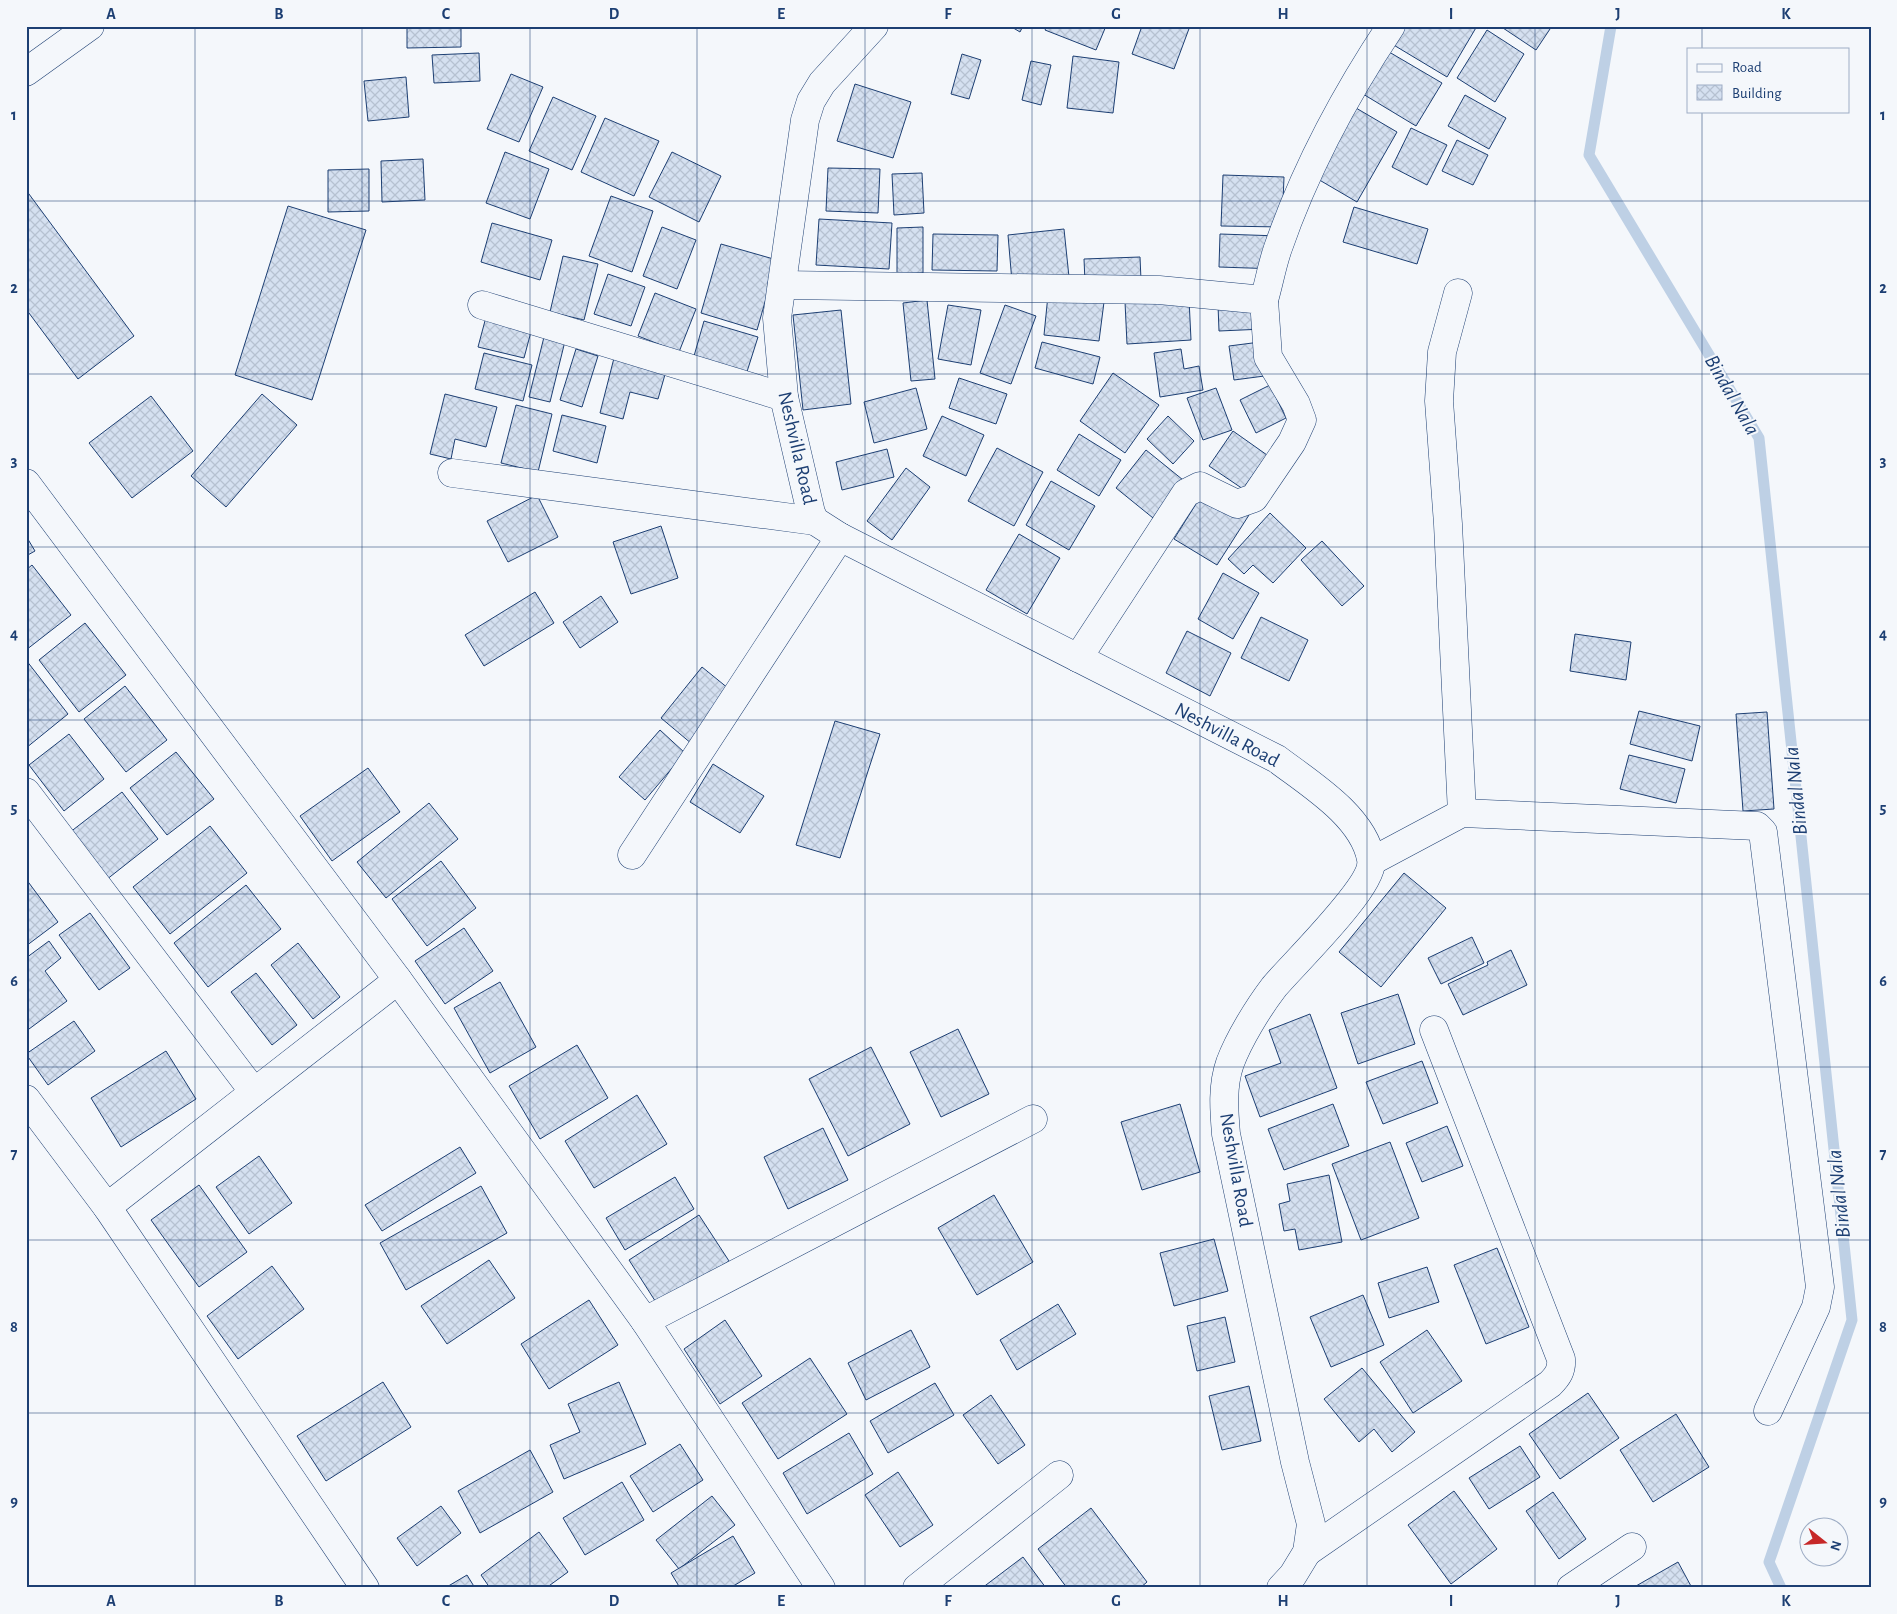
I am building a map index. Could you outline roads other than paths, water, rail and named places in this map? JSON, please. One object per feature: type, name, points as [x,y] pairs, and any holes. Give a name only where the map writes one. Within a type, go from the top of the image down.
[{"type":"street","points":[[26,72],[90,26]]},
{"type":"street","name":"Neshvilla Road","points":[[874,26],[822,83],[811,101],[805,120],[777,318],[784,396],[811,513],[815,521],[840,537],[1277,759],[1333,802],[1361,833],[1372,861],[1366,880],[1354,898],[1274,988],[1245,1032],[1230,1063],[1223,1098],[1226,1134],[1293,1452],[1311,1524],[1307,1552],[1293,1575],[1281,1588]]},
{"type":"street","points":[[1078,658],[1186,492],[1200,486],[1237,504],[1254,498],[1292,442],[1302,420],[1296,404],[1268,357],[1264,300],[1278,249],[1318,151],[1374,51],[1391,26]]},
{"type":"street","points":[[782,285],[1159,290],[1264,300]]},
{"type":"street","points":[[1458,292],[1442,352],[1439,401],[1448,524],[1462,812]]},
{"type":"street","points":[[482,305],[784,396]]},
{"type":"street","points":[[452,473],[815,521]]},
{"type":"street","points":[[26,483],[398,980],[645,1321],[821,1588]]},
{"type":"street","points":[[632,855],[840,537]]},
{"type":"street","points":[[26,792],[254,1092]]},
{"type":"street","points":[[1372,861],[1462,812],[1756,826],[1763,832],[1820,1287],[1816,1308],[1768,1411]]},
{"type":"street","points":[[107,1207],[398,980]]},
{"type":"street","points":[[1307,1552],[1550,1384],[1558,1376],[1561,1366],[1561,1358],[1434,1030]]},
{"type":"street","points":[[27,1101],[107,1207],[365,1588]]},
{"type":"street","points":[[645,1321],[1033,1119]]},
{"type":"street","points":[[917,1588],[1059,1475]]},
{"type":"street","points":[[1571,1588],[1632,1547]]},
{"type":"waterway","name":"Bindal Nala","points":[[1611,26],[1589,155],[1759,438],[1852,1320],[1769,1562],[1781,1588]]}]
